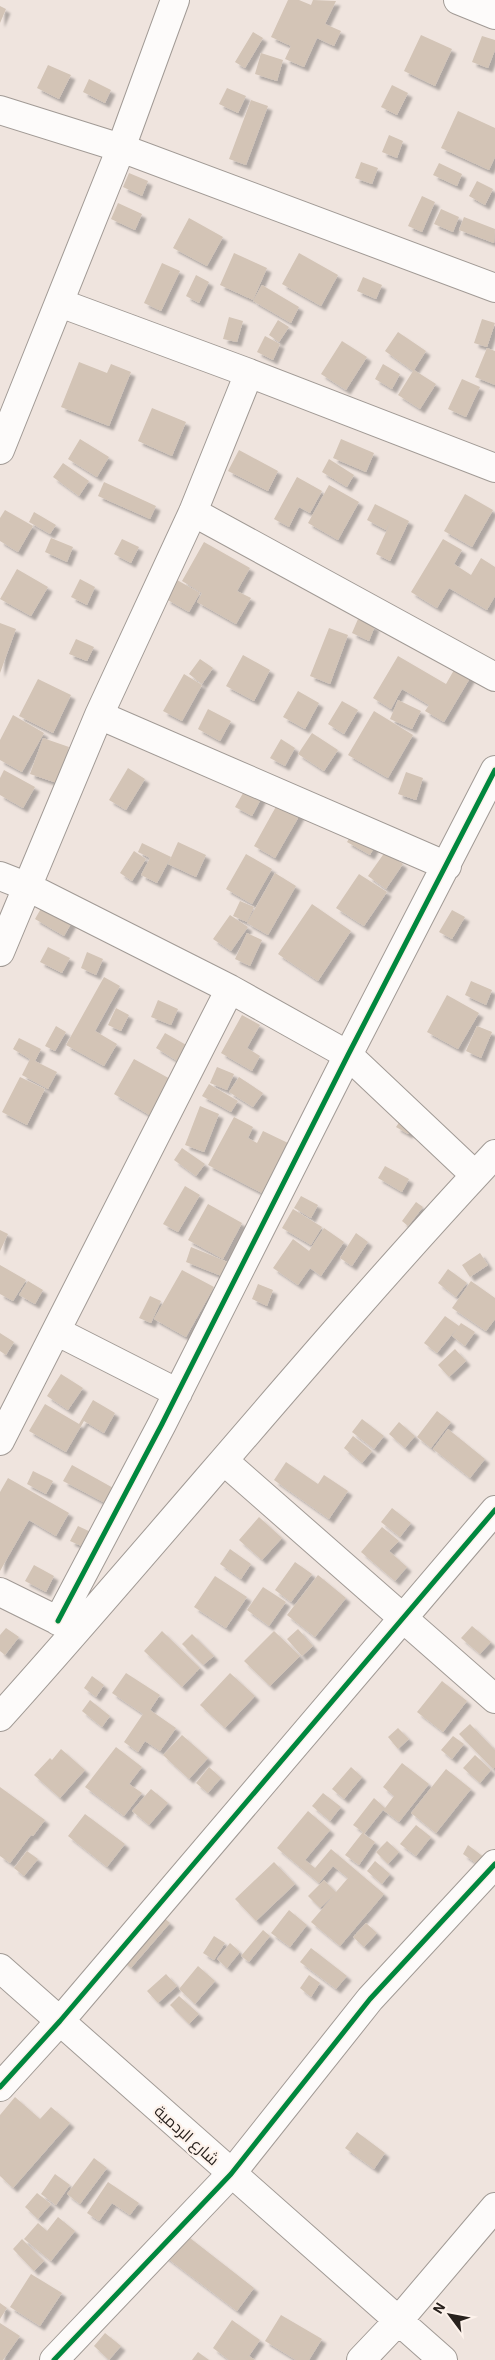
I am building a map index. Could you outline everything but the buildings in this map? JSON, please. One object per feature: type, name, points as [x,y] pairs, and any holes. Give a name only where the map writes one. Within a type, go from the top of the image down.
[{"type":"street","points":[[0,450],[121,148],[175,0]]},
{"type":"street","points":[[458,0],[495,14]]},
{"type":"street","points":[[0,110],[121,148],[493,281]]},
{"type":"street","points":[[60,303],[249,373],[495,468]]},
{"type":"street","points":[[0,952],[99,716],[193,512],[249,373]]},
{"type":"street","points":[[193,512],[495,677]]},
{"type":"street","points":[[99,716],[447,866]]},
{"type":"street","points":[[68,1626],[178,1393],[348,1054],[447,866],[495,770]]},
{"type":"street","points":[[0,876],[28,887],[230,989],[348,1054],[475,1175]]},
{"type":"street","points":[[0,1441],[230,989]]},
{"type":"street","points":[[0,1716],[68,1626],[224,1461],[361,1302],[495,1154]]},
{"type":"street","points":[[56,1331],[178,1393]]},
{"type":"street","points":[[224,1461],[403,1616],[495,1699]]},
{"type":"street","points":[[0,2087],[60,2021],[495,1510]]},
{"type":"street","points":[[0,1592],[68,1626]]},
{"type":"street","points":[[54,2360],[232,2174],[370,1999],[495,1864]]},
{"type":"street","name":"شارع الردمية","points":[[0,1968],[443,2360]]},
{"type":"street","points":[[361,2360],[495,2207]]},
{"type":"cycle path","points":[[58,1621],[162,1424],[348,1055],[495,770]]},
{"type":"cycle path","points":[[0,2087],[60,2021],[495,1510]]},
{"type":"cycle path","points":[[54,2360],[231,2174],[370,1999],[495,1864]]}]
